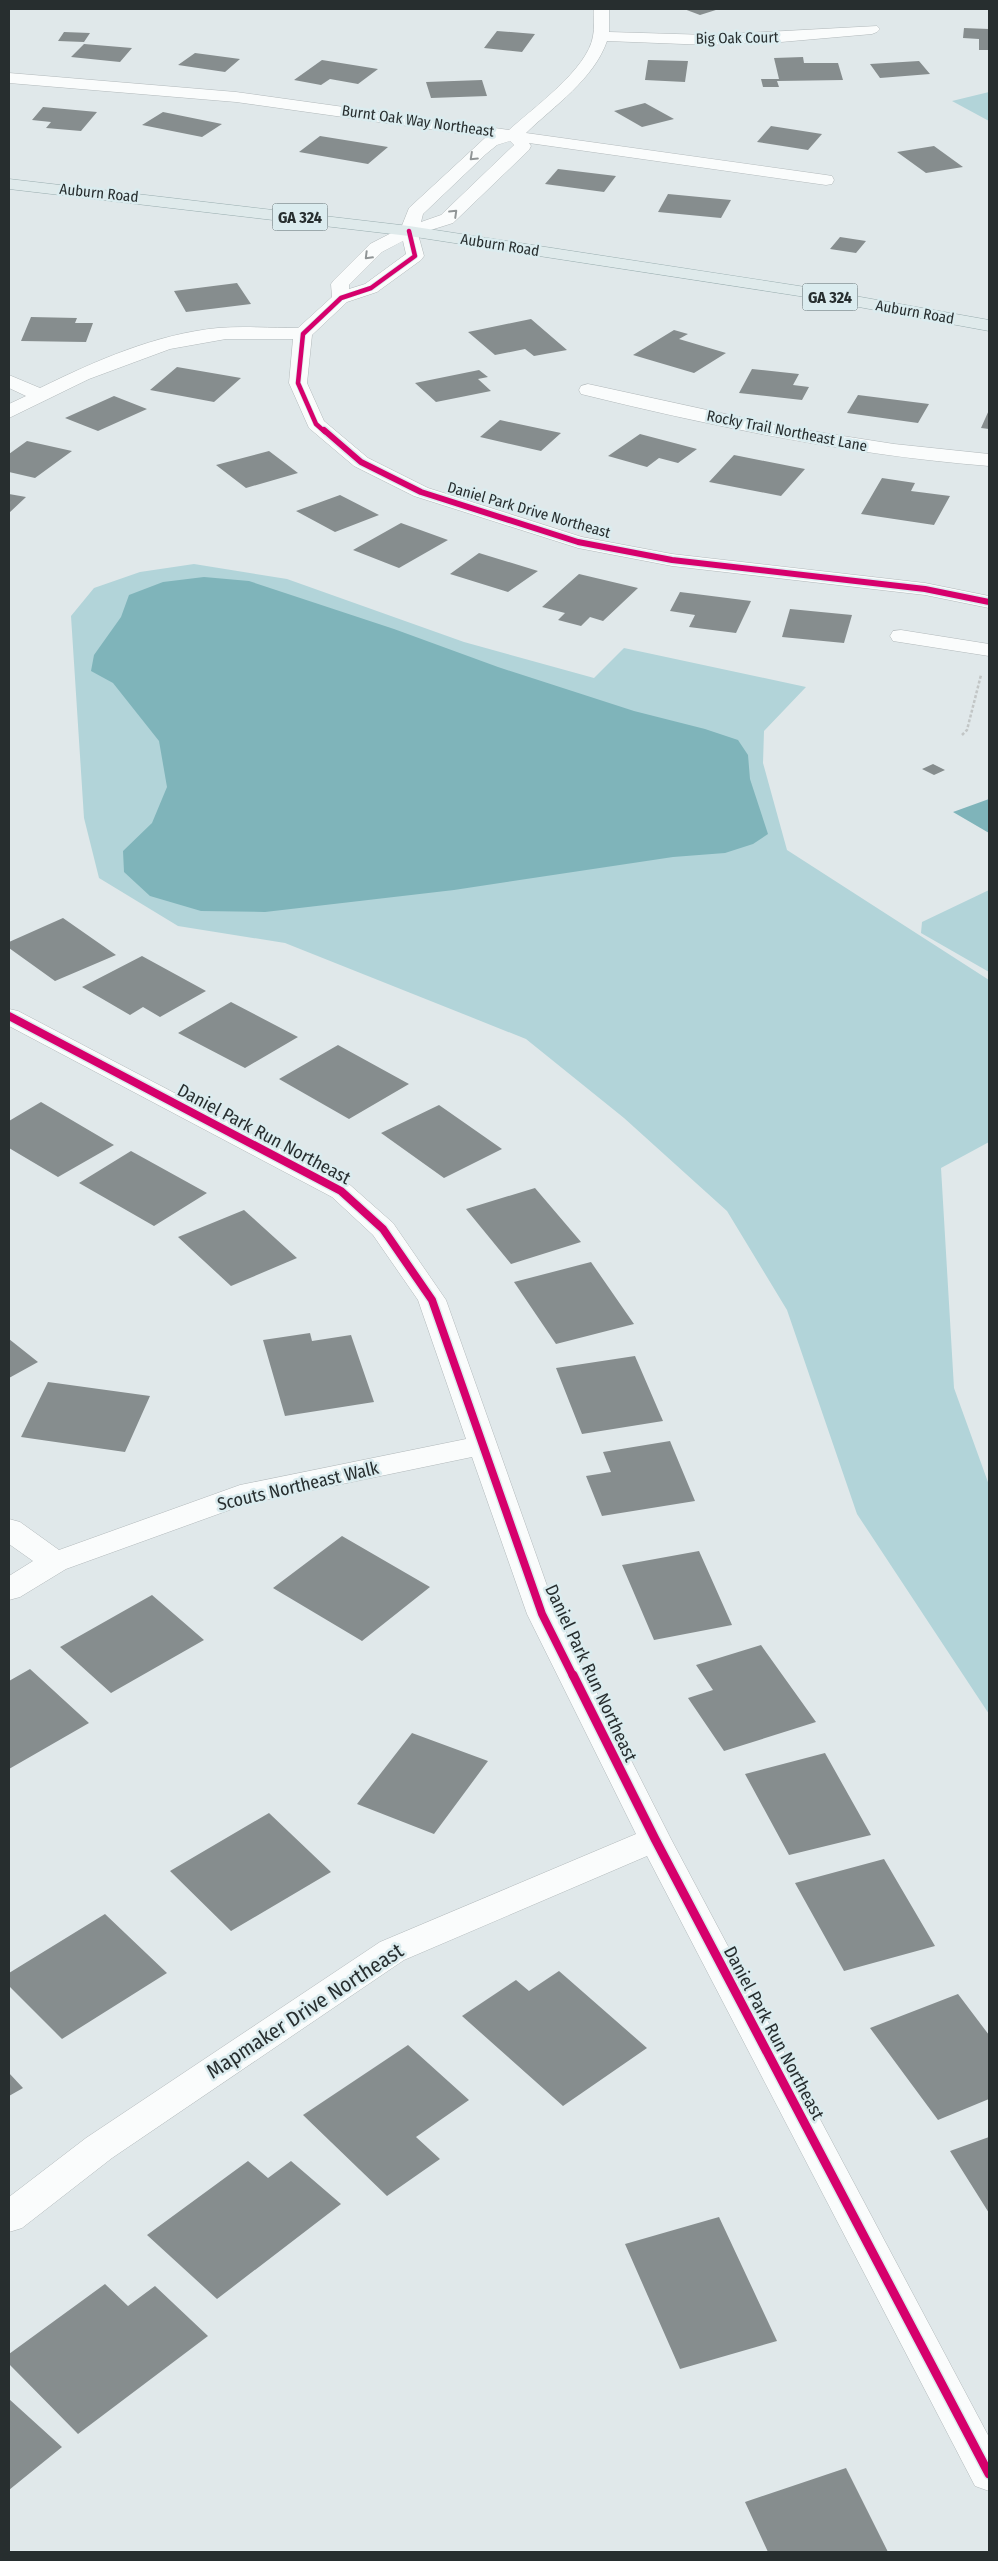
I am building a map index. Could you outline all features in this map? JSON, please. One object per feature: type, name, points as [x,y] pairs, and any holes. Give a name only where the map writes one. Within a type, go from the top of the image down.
[{"type":"main road","name":"Auburn Road","points":[[9,184],[190,203],[409,231],[799,292],[989,326]]},
{"type":"street","points":[[9,412],[40,395],[156,346],[216,334],[303,334],[341,298],[372,288],[415,256],[409,231],[415,212],[480,150],[491,141],[515,134],[579,74],[596,50],[601,36],[601,9]]},
{"type":"street","name":"Big Oak Court","points":[[601,36],[709,40],[872,30]]},
{"type":"street","name":"Burnt Oak Way Northeast","points":[[9,78],[236,96],[515,134],[826,180]]},
{"type":"street","points":[[341,298],[340,284],[376,248],[409,231],[447,219],[523,146],[515,134]]},
{"type":"street","name":"Daniel Park Drive Northeast","points":[[303,334],[298,383],[316,424],[360,462],[421,492],[578,542],[672,560],[925,589],[989,602]]},
{"type":"street","points":[[9,381],[40,395]]},
{"type":"street","name":"Rocky Trail Northeast Lane","points":[[588,390],[785,433],[894,450],[989,460]]},
{"type":"street","points":[[901,636],[989,650]]},
{"type":"street","name":"Daniel Park Run Northeast","points":[[9,1016],[342,1191],[383,1229],[432,1300],[542,1614],[655,1839],[989,2474]]},
{"type":"street","name":"Scouts Northeast Walk","points":[[9,1590],[55,1562],[240,1495],[483,1445]]},
{"type":"street","points":[[9,1529],[55,1562]]},
{"type":"street","name":"Mapmaker Drive Northeast","points":[[9,2217],[98,2148],[392,1951],[655,1839]]},
{"type":"path","points":[[962,735],[967,730],[981,675]]},
{"type":"shaded area","points":[[989,92],[989,121],[952,101]]},
{"type":"shaded area","points":[[194,564],[287,579],[464,642],[594,678],[624,648],[806,687],[764,731],[763,763],[787,850],[989,980],[989,1142],[941,1168],[954,1388],[989,1485],[989,1714],[857,1514],[787,1310],[727,1211],[624,1118],[526,1039],[285,943],[178,926],[99,878],[84,818],[71,616],[94,588],[140,572]]},
{"type":"shaded area","points":[[204,577],[249,581],[394,629],[498,667],[634,711],[705,729],[738,740],[748,755],[750,779],[768,834],[753,844],[725,853],[673,857],[454,890],[265,912],[201,911],[150,896],[124,872],[123,851],[152,823],[167,787],[159,741],[113,683],[91,671],[94,655],[121,617],[129,595],[163,582]]},
{"type":"shaded area","points":[[989,799],[989,833],[953,812]]},
{"type":"shaded area","points":[[989,890],[989,972],[921,933],[922,922]]},
{"type":"building","points":[[684,9],[719,9],[700,15]]},
{"type":"building","points":[[964,28],[989,29],[989,50],[979,50],[979,39],[963,38]]},
{"type":"building","points":[[497,31],[535,34],[522,52],[484,48]]},
{"type":"building","points":[[64,32],[90,33],[84,42],[58,41]]},
{"type":"building","points":[[84,44],[132,48],[120,62],[71,57]]},
{"type":"building","points":[[195,53],[240,59],[225,72],[178,65]]},
{"type":"building","points":[[803,57],[804,63],[838,63],[843,80],[777,81],[779,87],[763,87],[761,79],[779,79],[774,58]]},
{"type":"building","points":[[322,60],[378,69],[358,84],[330,79],[321,85],[294,80]]},
{"type":"building","points":[[648,60],[688,61],[685,82],[645,80]]},
{"type":"building","points":[[919,61],[930,74],[880,78],[870,64]]},
{"type":"building","points":[[482,80],[487,96],[431,98],[426,82]]},
{"type":"building","points":[[645,103],[674,119],[642,127],[614,111]]},
{"type":"building","points":[[43,107],[97,112],[81,131],[46,128],[51,122],[32,120]]},
{"type":"building","points":[[163,112],[222,124],[202,137],[142,125]]},
{"type":"building","points":[[771,126],[822,134],[808,150],[757,142]]},
{"type":"building","points":[[320,136],[388,147],[368,164],[299,152]]},
{"type":"building","points":[[934,146],[963,167],[926,173],[897,152]]},
{"type":"building","points":[[558,169],[616,176],[604,192],[545,184]]},
{"type":"building","points":[[668,194],[731,200],[721,218],[658,212]]},
{"type":"building","points":[[840,237],[866,241],[856,253],[830,249]]},
{"type":"building","points":[[237,283],[251,304],[186,312],[174,291]]},
{"type":"building","points":[[31,317],[77,318],[75,323],[93,323],[86,342],[21,341]]},
{"type":"building","points":[[531,319],[567,350],[534,356],[525,349],[495,355],[468,332]]},
{"type":"building","points":[[674,330],[688,334],[679,339],[726,353],[694,373],[633,355]]},
{"type":"building","points":[[177,367],[241,378],[214,402],[150,390]]},
{"type":"building","points":[[752,369],[799,374],[793,385],[809,387],[802,400],[739,393]]},
{"type":"building","points":[[479,370],[488,377],[478,379],[491,391],[436,402],[415,383]]},
{"type":"building","points":[[858,395],[929,404],[918,423],[847,413]]},
{"type":"building","points":[[114,396],[147,409],[98,431],[65,418]]},
{"type":"building","points":[[989,410],[989,429],[981,428]]},
{"type":"building","points":[[500,420],[561,433],[541,451],[480,437]]},
{"type":"building","points":[[640,434],[697,449],[678,463],[659,458],[647,467],[608,456]]},
{"type":"building","points":[[27,441],[72,451],[35,478],[9,472],[9,454]]},
{"type":"building","points":[[269,451],[298,473],[246,488],[216,465]]},
{"type":"building","points":[[734,455],[805,469],[781,496],[709,482]]},
{"type":"building","points":[[882,478],[915,483],[911,491],[950,496],[934,525],[861,514]]},
{"type":"building","points":[[9,494],[26,497],[9,513]]},
{"type":"building","points":[[340,495],[379,515],[335,532],[296,511]]},
{"type":"building","points":[[401,523],[448,540],[399,568],[353,550]]},
{"type":"building","points":[[479,553],[538,571],[508,592],[450,574]]},
{"type":"building","points":[[579,574],[638,588],[603,621],[590,617],[581,626],[558,620],[565,613],[542,607]]},
{"type":"building","points":[[680,592],[751,601],[736,633],[689,627],[695,615],[670,611]]},
{"type":"building","points":[[790,609],[852,615],[844,643],[782,637]]},
{"type":"building","points":[[933,764],[945,770],[934,775],[922,769]]},
{"type":"building","points":[[63,918],[116,955],[55,981],[9,948],[9,942]]},
{"type":"building","points":[[142,956],[206,991],[160,1017],[143,1007],[130,1015],[82,987]]},
{"type":"building","points":[[231,1002],[298,1037],[245,1068],[178,1033]]},
{"type":"building","points":[[338,1045],[409,1084],[349,1119],[279,1079]]},
{"type":"building","points":[[41,1102],[114,1145],[58,1177],[9,1148],[9,1121]]},
{"type":"building","points":[[439,1105],[502,1149],[444,1178],[381,1133]]},
{"type":"building","points":[[131,1151],[207,1193],[154,1226],[79,1183]]},
{"type":"building","points":[[535,1188],[581,1242],[511,1264],[466,1209]]},
{"type":"building","points":[[244,1210],[297,1258],[231,1286],[178,1237]]},
{"type":"building","points":[[591,1262],[634,1324],[556,1344],[514,1282]]},
{"type":"building","points":[[310,1333],[312,1341],[351,1335],[374,1402],[285,1416],[263,1340]]},
{"type":"building","points":[[9,1339],[38,1362],[9,1378]]},
{"type":"building","points":[[635,1356],[663,1421],[582,1434],[556,1368]]},
{"type":"building","points":[[48,1382],[150,1396],[125,1452],[21,1437]]},
{"type":"building","points":[[670,1441],[695,1501],[602,1516],[586,1476],[611,1472],[603,1452]]},
{"type":"building","points":[[342,1536],[430,1587],[362,1641],[273,1588]]},
{"type":"building","points":[[699,1551],[732,1625],[654,1640],[622,1565]]},
{"type":"building","points":[[152,1595],[204,1640],[111,1693],[60,1647]]},
{"type":"building","points":[[761,1645],[816,1722],[724,1751],[688,1698],[713,1690],[696,1665]]},
{"type":"building","points":[[30,1669],[89,1723],[9,1769],[9,1681]]},
{"type":"building","points":[[412,1733],[488,1761],[434,1834],[357,1804]]},
{"type":"building","points":[[825,1753],[871,1835],[789,1855],[745,1774]]},
{"type":"building","points":[[269,1813],[331,1872],[231,1931],[170,1871]]},
{"type":"building","points":[[884,1859],[935,1946],[844,1971],[795,1883]]},
{"type":"building","points":[[105,1914],[167,1973],[62,2039],[9,1986],[9,1973]]},
{"type":"building","points":[[559,1971],[647,2048],[563,2106],[462,2016],[516,1980],[529,1991]]},
{"type":"building","points":[[958,1994],[989,2035],[989,2099],[938,2120],[870,2028]]},
{"type":"building","points":[[408,2045],[469,2100],[416,2137],[440,2159],[387,2196],[303,2115]]},
{"type":"building","points":[[9,2073],[23,2088],[9,2096]]},
{"type":"building","points":[[989,2137],[989,2213],[950,2151]]},
{"type":"building","points":[[248,2161],[268,2178],[291,2161],[341,2204],[217,2299],[147,2235]]},
{"type":"building","points":[[719,2217],[777,2341],[680,2369],[625,2244]]},
{"type":"building","points":[[105,2284],[128,2306],[155,2286],[208,2336],[78,2434],[9,2364],[9,2354]]},
{"type":"building","points":[[9,2399],[62,2447],[9,2490]]},
{"type":"building","points":[[846,2468],[888,2552],[768,2552],[745,2502]]},
{"type":"cycle path","points":[[409,231],[415,256],[371,288],[341,298],[303,334],[298,383],[316,424],[361,462],[421,492],[578,542],[672,560],[925,589],[989,602]]},
{"type":"cycle path","points":[[9,1016],[341,1191],[383,1229],[432,1300],[542,1614],[655,1839],[989,2474]]}]
